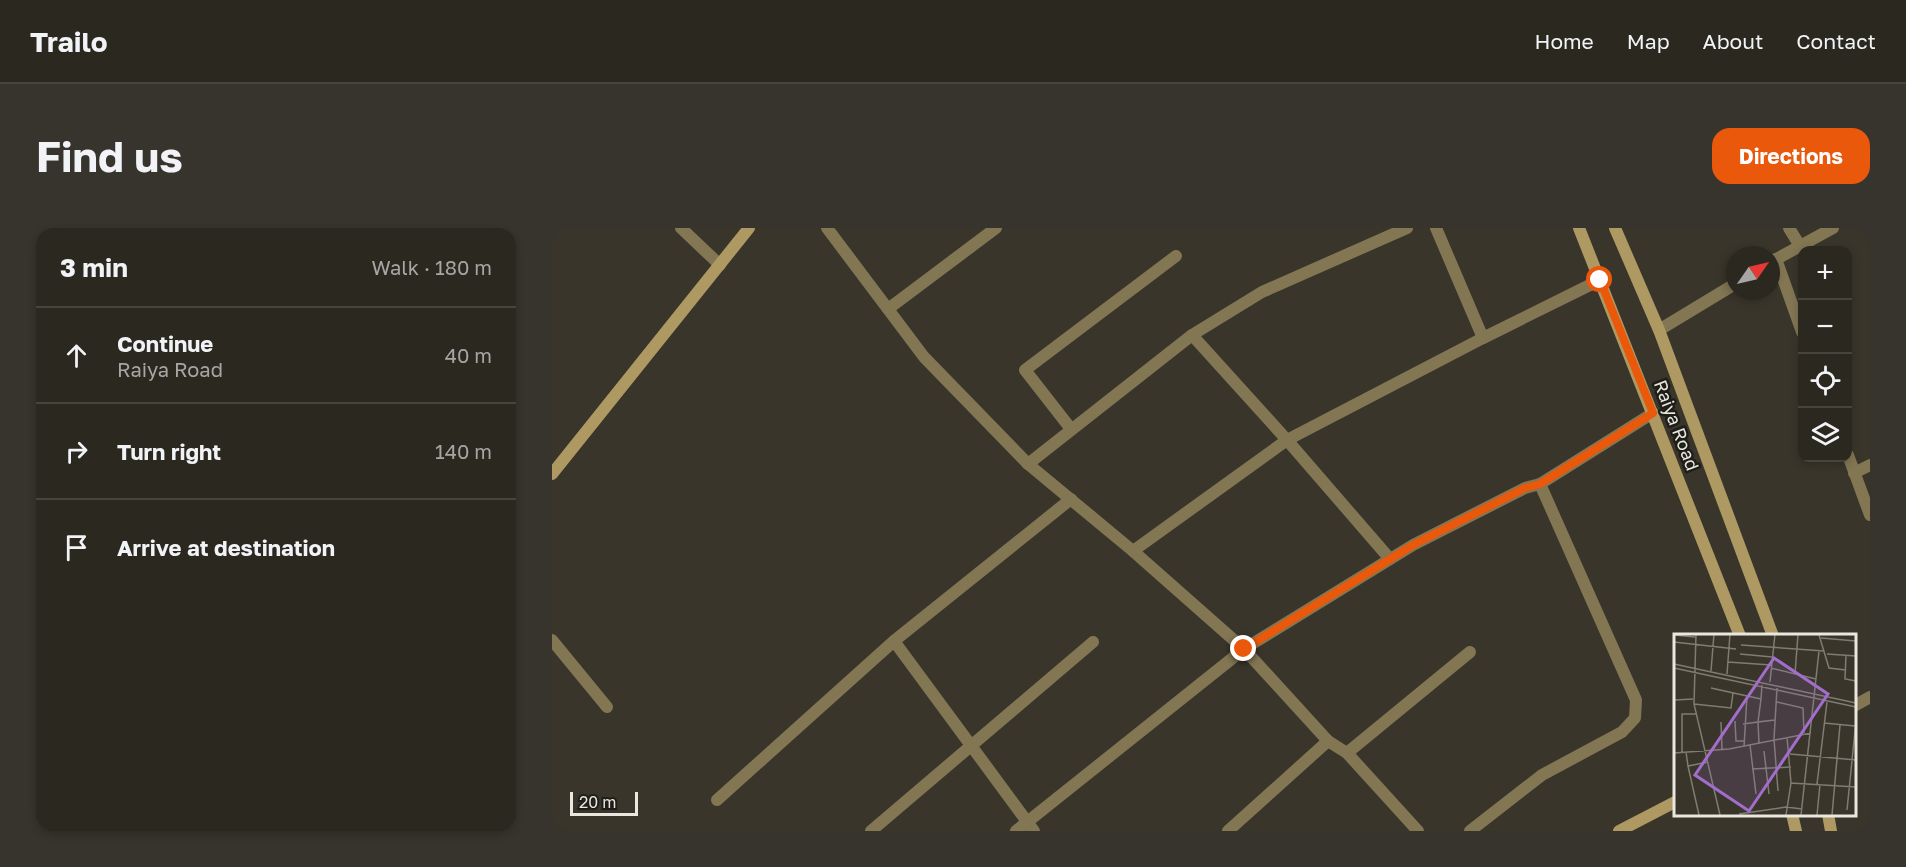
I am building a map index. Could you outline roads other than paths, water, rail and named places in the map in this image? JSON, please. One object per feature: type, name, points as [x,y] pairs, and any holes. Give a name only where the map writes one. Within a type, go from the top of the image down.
[{"type":"street","points":[[681,228],[720,264]]},
{"type":"street","points":[[552,474],[749,228]]},
{"type":"street","points":[[827,228],[924,357],[1028,464],[1133,551],[1244,649],[1328,741],[1347,753],[1418,831]]},
{"type":"street","points":[[888,309],[996,228]]},
{"type":"street","points":[[1028,464],[1192,335],[1262,292],[1407,228]]},
{"type":"street","points":[[1436,228],[1483,338]]},
{"type":"street","name":"Raiya Road","points":[[1579,228],[1739,634]]},
{"type":"street","name":"Raiya Road","points":[[1616,228],[1659,330],[1772,634]]},
{"type":"street","points":[[1789,228],[1800,246],[1833,228]]},
{"type":"street","points":[[1780,257],[1798,247]]},
{"type":"street","points":[[1071,429],[1025,370],[1176,256]]},
{"type":"street","points":[[1780,278],[1798,320]]},
{"type":"street","points":[[1133,551],[1287,440],[1600,280]]},
{"type":"street","points":[[1659,330],[1726,289]]},
{"type":"street","points":[[1192,335],[1390,559]]},
{"type":"street","points":[[1016,831],[1031,826],[1244,649],[1413,545],[1525,488],[1540,484],[1653,413]]},
{"type":"street","points":[[1850,462],[1870,515]]},
{"type":"street","points":[[1854,473],[1870,465]]},
{"type":"street","points":[[1470,831],[1542,775],[1622,732],[1635,718],[1636,699],[1540,484]]},
{"type":"street","points":[[717,800],[894,642],[1071,499]]},
{"type":"street","points":[[552,640],[607,707]]},
{"type":"street","points":[[894,642],[1031,826]]},
{"type":"street","points":[[871,831],[1093,642]]},
{"type":"street","points":[[1347,753],[1470,652]]},
{"type":"street","points":[[1855,705],[1870,697]]},
{"type":"street","points":[[1228,831],[1328,741]]},
{"type":"street","points":[[1619,831],[1674,803]]},
{"type":"street","points":[[1792,816],[1796,831]]},
{"type":"street","points":[[1828,816],[1832,831]]}]
